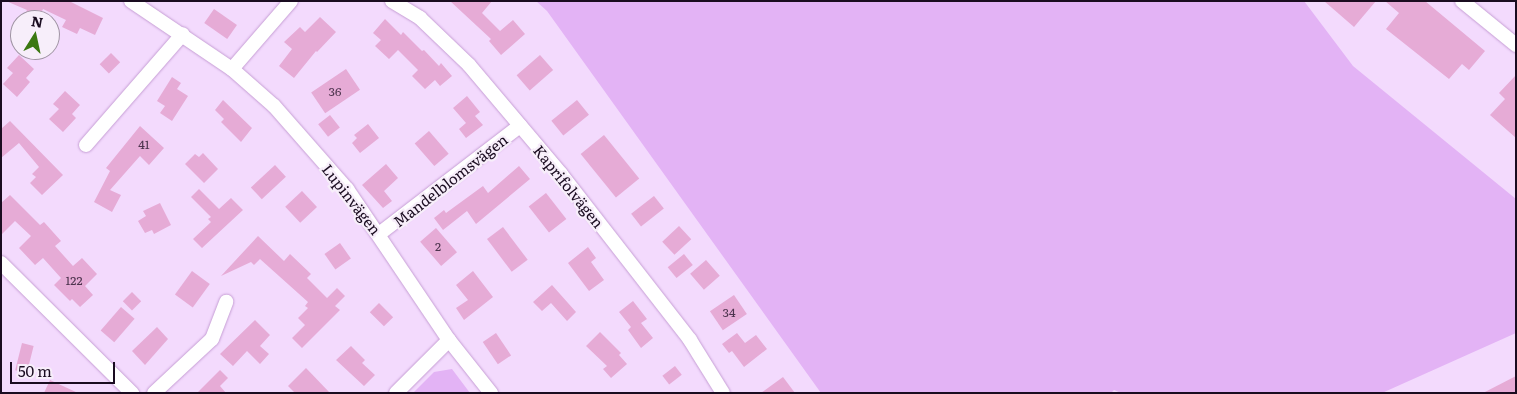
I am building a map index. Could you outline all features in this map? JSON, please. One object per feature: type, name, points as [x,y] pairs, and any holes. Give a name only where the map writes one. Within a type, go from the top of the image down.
[{"type":"street","name":"Lupinvägen","points":[[131,1],[183,34],[232,69],[274,106],[347,189],[449,340],[491,393]]},
{"type":"street","points":[[232,69],[291,1]]},
{"type":"street","name":"Kaprifolvägen","points":[[392,1],[420,18],[469,65],[561,174],[690,340],[722,393]]},
{"type":"street","points":[[1462,1],[1516,45]]},
{"type":"street","points":[[86,145],[183,34]]},
{"type":"street","name":"Mandelblomsvägen","points":[[379,234],[520,126]]},
{"type":"street","points":[[1,263],[132,393]]},
{"type":"street","points":[[154,393],[212,339],[226,302]]},
{"type":"street","points":[[396,393],[449,340]]},
{"type":"shaded area","points":[[536,1],[1304,1],[1353,66],[1516,199],[1516,333],[1382,393],[1121,393],[1114,390],[1111,393],[821,393],[547,11]]},
{"type":"shaded area","points":[[452,369],[470,393],[413,393],[434,372]]},
{"type":"building","points":[[6,1],[69,1],[103,18],[95,35],[80,28],[77,34],[62,27],[66,20],[60,17],[60,10],[27,10]]},
{"type":"building","points":[[450,1],[492,1],[482,13],[500,31],[513,20],[525,34],[501,55],[489,41],[491,39]]},
{"type":"building","points":[[1324,1],[1376,1],[1354,27]]},
{"type":"building","points":[[1385,1],[1425,1],[1485,51],[1469,70],[1462,64],[1449,79],[1386,29],[1399,13]]},
{"type":"building","points":[[214,9],[237,25],[227,39],[204,23]]},
{"type":"building","points":[[320,17],[336,32],[316,51],[294,78],[279,66],[292,49],[284,42],[300,27],[305,32]]},
{"type":"building","points":[[385,19],[401,35],[403,32],[422,51],[424,50],[439,66],[441,63],[452,76],[440,86],[435,80],[425,89],[412,76],[418,70],[398,50],[389,59],[375,46],[381,40],[373,33]]},
{"type":"building","points":[[111,53],[120,62],[109,74],[100,64]]},
{"type":"building","points":[[540,55],[553,70],[530,90],[517,75]]},
{"type":"building","points":[[14,60],[24,60],[34,69],[26,78],[30,82],[17,97],[3,84],[13,73],[7,68]]},
{"type":"building","points":[[346,69],[360,90],[325,113],[311,92]]},
{"type":"building","points":[[1516,75],[1516,138],[1490,115],[1505,99],[1499,93]]},
{"type":"building","points":[[172,77],[181,83],[177,89],[188,96],[172,121],[160,113],[165,106],[157,101]]},
{"type":"building","points":[[65,91],[80,105],[72,114],[76,118],[63,132],[49,119],[59,109],[53,104]]},
{"type":"building","points":[[467,96],[480,112],[475,116],[483,125],[466,138],[459,129],[466,123],[453,108]]},
{"type":"building","points":[[223,100],[252,128],[241,142],[221,122],[224,119],[215,110]]},
{"type":"building","points":[[577,100],[589,115],[563,136],[551,121]]},
{"type":"building","points":[[330,115],[340,128],[328,137],[318,124]]},
{"type":"building","points":[[10,121],[63,175],[42,195],[30,183],[36,177],[32,174],[39,167],[19,143],[1,158],[1,129]]},
{"type":"building","points":[[368,124],[379,138],[360,153],[352,143],[357,138],[354,135]]},
{"type":"building","points":[[140,126],[164,148],[149,165],[140,156],[110,190],[121,195],[112,212],[94,202],[110,171],[106,168]]},
{"type":"building","points":[[429,131],[449,154],[434,166],[415,143]]},
{"type":"building","points":[[604,135],[639,179],[616,197],[581,154]]},
{"type":"building","points":[[203,153],[218,169],[204,183],[185,164],[195,154],[199,157]]},
{"type":"building","points":[[386,164],[398,178],[384,191],[392,201],[383,208],[362,185]]},
{"type":"building","points":[[275,165],[286,177],[262,199],[251,188]]},
{"type":"building","points":[[519,166],[530,179],[476,224],[467,211],[443,230],[434,218],[444,210],[446,213],[483,186],[488,193]]},
{"type":"building","points":[[199,189],[219,209],[231,198],[243,210],[202,248],[193,239],[211,222],[208,219],[211,217],[191,197]]},
{"type":"building","points":[[302,191],[317,207],[300,223],[285,207]]},
{"type":"building","points":[[546,193],[566,219],[549,233],[529,207]]},
{"type":"building","points":[[10,195],[40,225],[44,222],[61,241],[55,246],[73,266],[82,258],[97,274],[85,286],[93,295],[80,307],[72,299],[70,301],[54,285],[61,278],[43,258],[35,265],[19,248],[31,236],[15,221],[1,235],[1,203]]},
{"type":"building","points":[[654,196],[664,209],[641,226],[631,214]]},
{"type":"building","points":[[160,203],[171,225],[154,234],[152,230],[145,233],[138,221],[146,216],[143,211]]},
{"type":"building","points":[[679,226],[691,239],[674,255],[662,242]]},
{"type":"building","points":[[503,227],[528,260],[512,272],[487,239]]},
{"type":"building","points":[[436,228],[457,252],[441,266],[420,242]]},
{"type":"building","points":[[258,236],[284,261],[290,254],[311,274],[307,278],[327,298],[337,288],[345,296],[335,306],[340,310],[302,348],[292,338],[305,325],[298,318],[308,308],[305,306],[308,302],[260,259],[254,265],[251,262],[221,276]]},
{"type":"building","points":[[340,243],[351,259],[335,269],[324,254]]},
{"type":"building","points":[[588,247],[596,258],[591,262],[604,280],[589,291],[568,263]]},
{"type":"building","points":[[684,254],[693,265],[676,278],[668,267]]},
{"type":"building","points":[[706,260],[720,276],[704,290],[690,274]]},
{"type":"building","points":[[192,271],[210,284],[193,307],[175,294]]},
{"type":"building","points":[[473,271],[493,297],[464,320],[456,308],[468,300],[456,285]]},
{"type":"building","points":[[552,285],[576,312],[567,321],[551,303],[542,311],[533,302]]},
{"type":"building","points":[[132,292],[141,301],[132,310],[123,301]]},
{"type":"building","points":[[734,295],[747,314],[723,330],[710,311]]},
{"type":"building","points":[[633,301],[647,319],[641,323],[653,338],[641,348],[628,330],[631,327],[619,312]]},
{"type":"building","points":[[379,303],[393,317],[384,326],[370,312]]},
{"type":"building","points":[[121,307],[135,319],[114,342],[101,330]]},
{"type":"building","points":[[255,320],[270,335],[260,346],[269,354],[260,364],[247,351],[233,366],[220,354]]},
{"type":"building","points":[[157,327],[168,339],[145,365],[132,351]]},
{"type":"building","points":[[600,332],[621,353],[619,355],[627,364],[611,378],[603,369],[607,366],[586,346]]},
{"type":"building","points":[[496,333],[511,355],[498,364],[483,342]]},
{"type":"building","points":[[737,333],[745,343],[756,335],[767,349],[744,367],[732,351],[729,353],[722,344]]},
{"type":"building","points":[[22,343],[34,346],[27,373],[15,370]]},
{"type":"building","points":[[351,346],[365,360],[362,363],[375,375],[364,386],[336,360]]},
{"type":"building","points":[[675,366],[682,375],[669,385],[662,376]]},
{"type":"building","points":[[306,368],[330,393],[295,393],[288,386]]},
{"type":"building","points":[[220,370],[228,378],[220,386],[226,393],[197,393]]},
{"type":"building","points":[[1516,376],[1516,393],[1483,393]]},
{"type":"building","points":[[783,377],[795,393],[761,393]]},
{"type":"building","points":[[50,380],[78,393],[44,393]]}]
